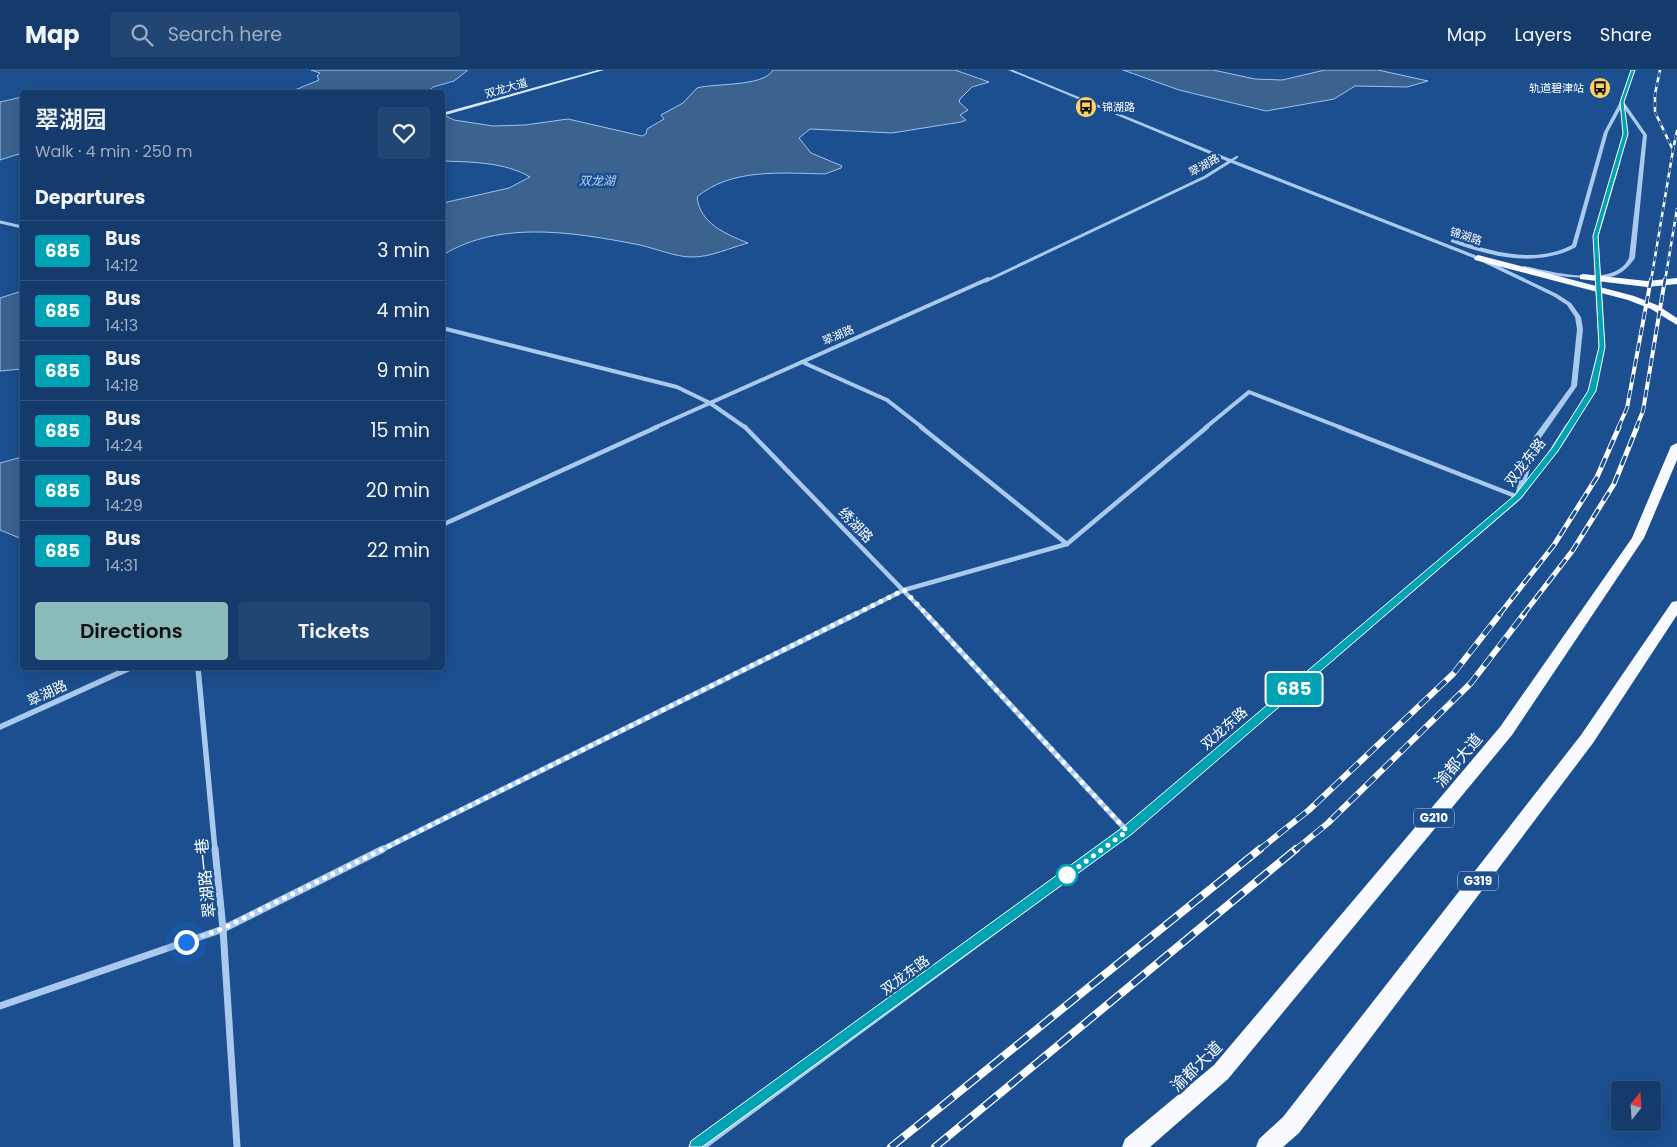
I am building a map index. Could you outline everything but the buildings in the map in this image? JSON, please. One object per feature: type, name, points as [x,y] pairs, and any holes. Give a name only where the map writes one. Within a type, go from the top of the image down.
[{"type":"highway","points":[[1481,254],[1582,276],[1647,284],[1677,281]]},
{"type":"highway","points":[[1481,254],[1631,298],[1654,306],[1677,322]]},
{"type":"highway","name":"渝都大道","points":[[1134,1147],[1221,1072],[1506,731],[1638,538],[1677,446]]},
{"type":"highway","name":"G319","points":[[1267,1147],[1291,1125],[1587,739],[1677,605]]},
{"type":"main road","name":"双龙大道","points":[[445,108],[581,70]]},
{"type":"main road","name":"双龙大道","points":[[445,114],[602,70]]},
{"type":"street","name":"锦湖路","points":[[1010,70],[1231,161],[1481,254]]},
{"type":"street","name":"锦湖路","points":[[1024,70],[1237,157],[1463,245],[1481,254]]},
{"type":"street","points":[[1481,254],[1526,257],[1546,256],[1565,254],[1574,246],[1606,132],[1622,102],[1633,70]]},
{"type":"street","points":[[1622,102],[1626,134]]},
{"type":"street","points":[[1582,276],[1608,276],[1622,271],[1632,258],[1645,135],[1622,102]]},
{"type":"street","name":"双龙东路","points":[[696,1147],[1127,831],[1518,496],[1555,449],[1592,391],[1602,347],[1596,236],[1626,134]]},
{"type":"street","name":"翠湖路","points":[[445,524],[710,402],[972,287],[1205,177],[1237,157]]},
{"type":"street","points":[[0,222],[20,227]]},
{"type":"street","points":[[0,1006],[224,928],[904,590],[1067,544],[1249,392],[1518,496],[1534,442],[1574,386],[1580,329],[1578,317],[1569,304],[1481,254]]},
{"type":"street","name":"绣湖路","points":[[445,329],[677,387],[710,402],[745,427],[904,590],[1127,831]]},
{"type":"street","points":[[802,362],[887,400],[1067,544]]},
{"type":"street","name":"翠湖路","points":[[0,727],[126,670]]},
{"type":"street","name":"翠湖路一巷","points":[[198,670],[224,928],[238,1147]]},
{"type":"water","points":[[311,70],[468,70],[454,81],[433,87],[429,90],[295,90],[319,80],[317,76],[320,73]]},
{"type":"water","name":"双龙湖","points":[[773,70],[955,70],[989,82],[972,87],[960,99],[959,102],[968,110],[960,115],[966,120],[961,122],[892,133],[810,129],[799,138],[811,153],[842,166],[841,168],[825,174],[758,174],[725,181],[710,188],[697,197],[703,214],[715,227],[748,243],[720,252],[707,256],[686,257],[640,245],[591,236],[540,232],[514,233],[490,237],[466,244],[445,254],[445,203],[509,188],[530,177],[510,168],[445,161],[445,116],[454,120],[493,126],[525,125],[568,119],[642,136],[646,134],[647,129],[664,119],[661,115],[683,103],[697,88],[749,82],[768,75]]},
{"type":"water","points":[[1123,70],[1213,70],[1255,79],[1282,80],[1325,70],[1378,70],[1428,81],[1407,87],[1355,86],[1334,99],[1266,111],[1179,90]]},
{"type":"water","points":[[20,97],[20,154],[0,160],[0,102]]},
{"type":"water","points":[[20,292],[20,369],[0,371],[0,298]]},
{"type":"water","points":[[20,458],[20,538],[0,530],[0,463]]},
{"type":"railway","points":[[1660,70],[1655,94],[1655,112],[1673,150]]},
{"type":"railway","points":[[1673,150],[1677,131]]},
{"type":"railway","points":[[1651,281],[1673,150]]},
{"type":"railway","points":[[1665,281],[1677,209]]},
{"type":"railway","points":[[1618,428],[1627,408],[1651,279]]},
{"type":"railway","points":[[1636,428],[1643,411],[1665,279]]},
{"type":"railway","points":[[1499,615],[1554,545],[1597,477],[1619,427]]},
{"type":"railway","points":[[1523,615],[1573,550],[1614,484],[1637,427]]},
{"type":"railway","points":[[1259,850],[1309,810],[1453,674],[1500,614]]},
{"type":"railway","points":[[1295,850],[1328,823],[1471,683],[1524,614]]},
{"type":"railway","points":[[891,1147],[1260,849]]},
{"type":"railway","points":[[935,1147],[1296,849]]},
{"type":"bus line","name":"685","points":[[696,1147],[1127,831],[1518,496],[1555,449],[1592,391],[1602,347],[1602,312],[1596,260],[1596,236],[1600,216],[1626,134],[1622,102],[1633,70]]},
{"type":"place","name":"轨道碧津站","points":[[1600,88]]},
{"type":"place","name":"锦湖路","points":[[1086,107]]},
{"type":"route","points":[[186,942],[224,928],[904,590],[1127,831],[1062,879],[1067,875]]}]
